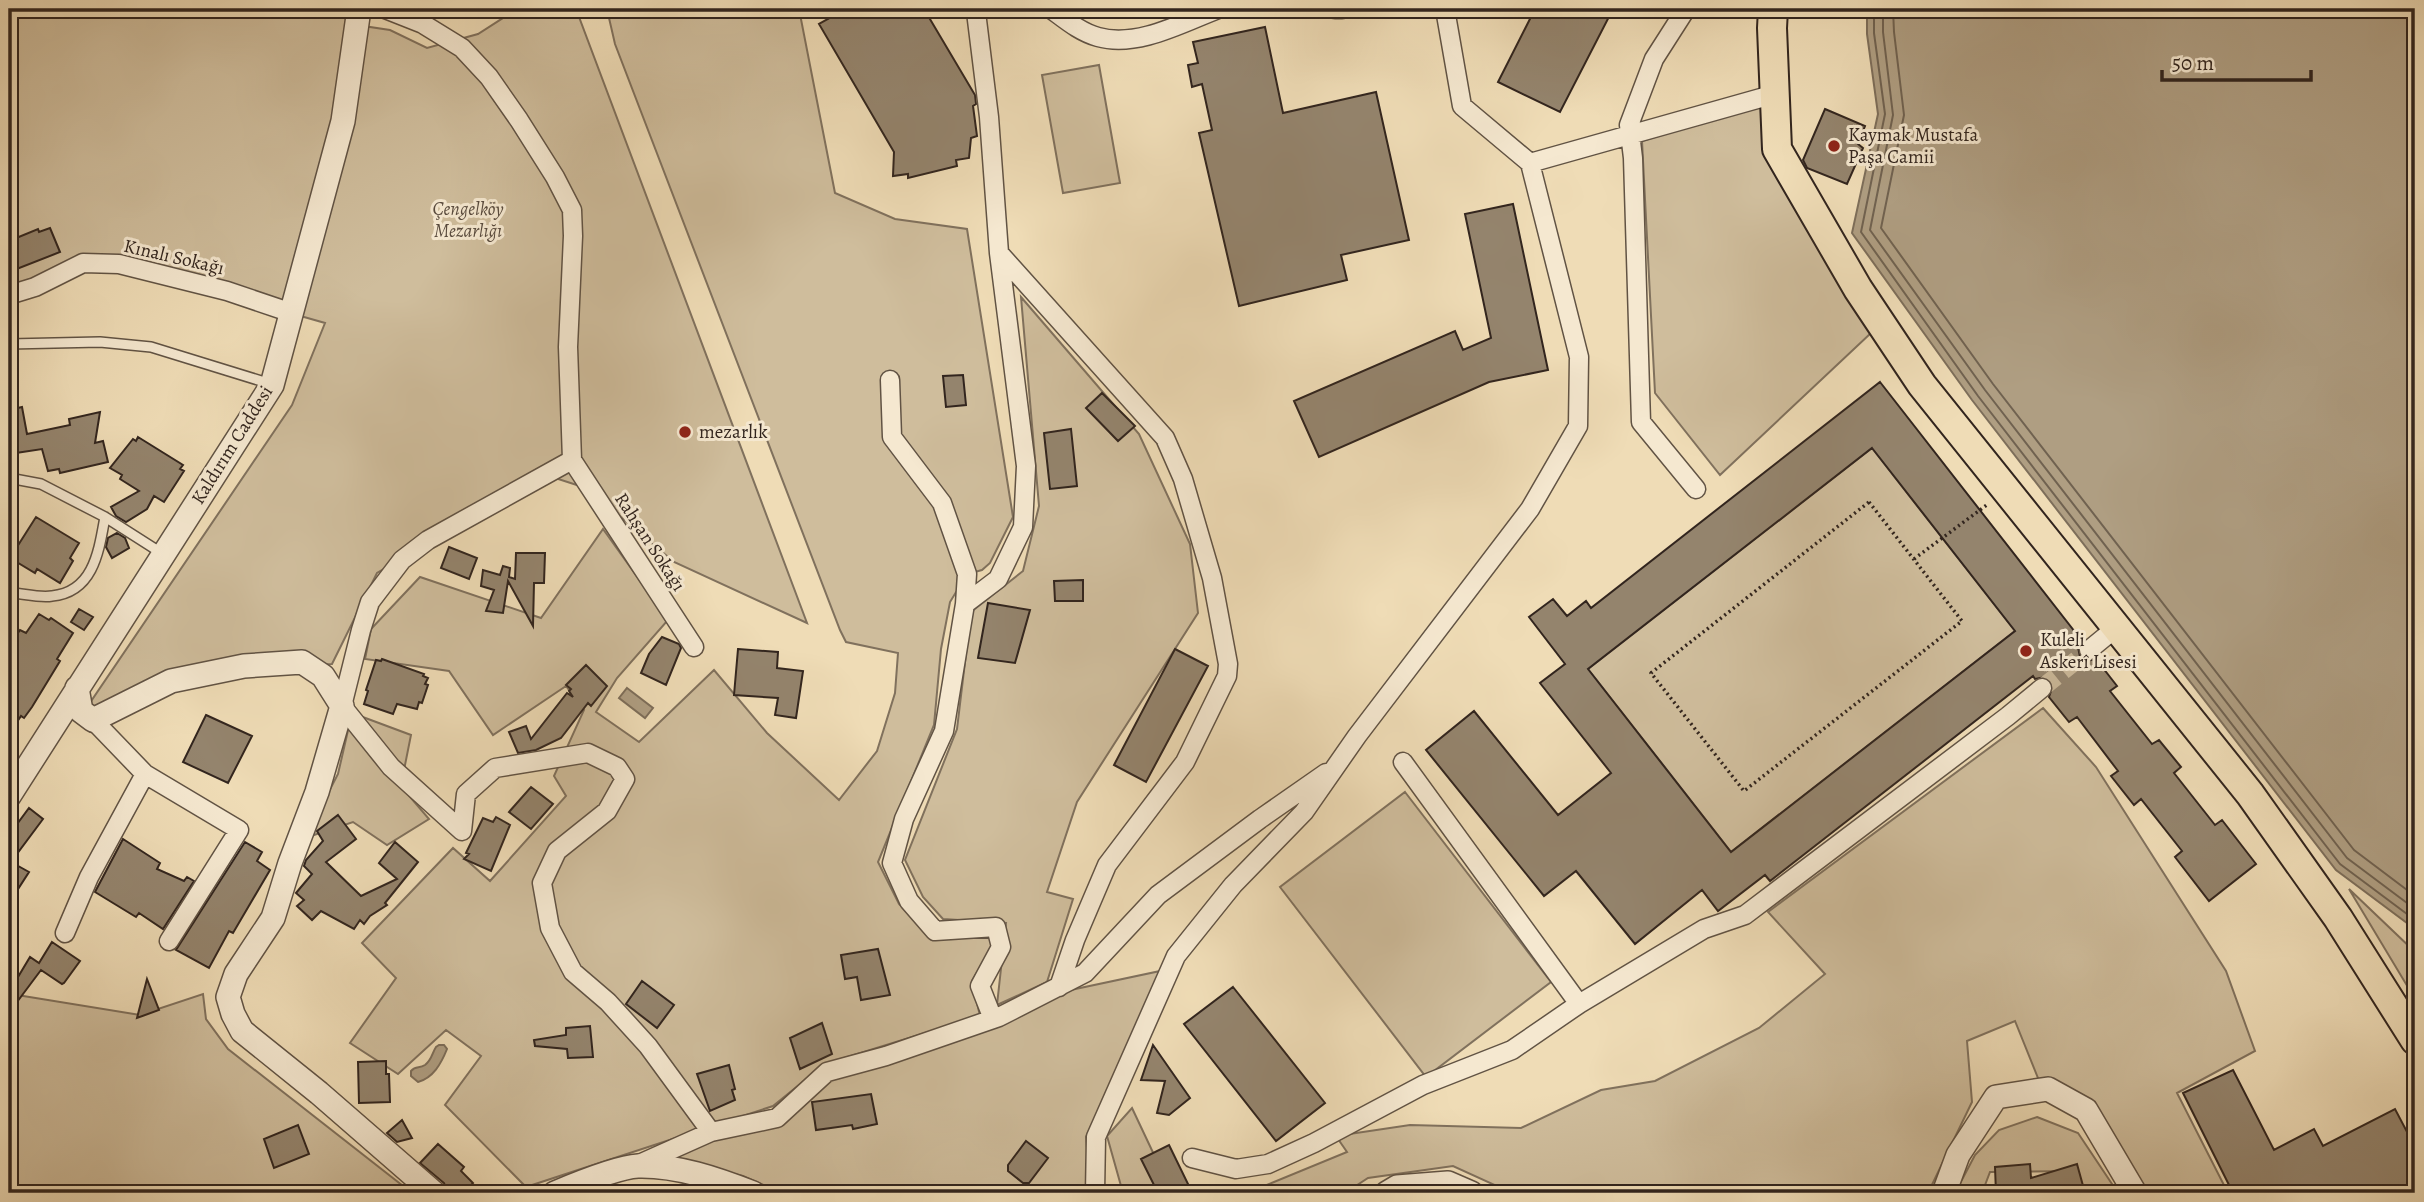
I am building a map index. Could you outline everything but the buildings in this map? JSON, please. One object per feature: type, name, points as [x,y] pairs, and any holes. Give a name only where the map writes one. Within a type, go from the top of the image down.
[{"type":"main road","points":[[1773,9],[1777,149],[1858,289],[1923,385],[2250,794],[2338,918],[2415,1040]]},
{"type":"street","name":"Kaldırım Caddesi","points":[[9,796],[272,385],[343,121],[359,9]]},
{"type":"street","points":[[385,9],[423,24],[462,48],[489,77],[555,177],[572,210],[568,347],[572,460],[428,540],[402,560],[370,602],[360,630],[342,706],[317,792],[273,918],[236,974],[228,997],[242,1031],[319,1093],[434,1193]]},
{"type":"street","points":[[965,604],[998,579],[1023,527],[1026,466],[999,253],[989,117],[976,12],[978,9]]},
{"type":"street","points":[[1051,9],[1075,27],[1097,37],[1117,40],[1144,36],[1218,9]]},
{"type":"street","points":[[1161,30],[1176,9]]},
{"type":"street","points":[[1335,9],[1342,9]]},
{"type":"street","points":[[1095,1193],[1096,1137],[1176,956],[1233,886],[1304,812],[1530,509],[1578,425],[1579,357],[1530,163],[1462,106],[1445,9]]},
{"type":"street","points":[[1686,9],[1654,59],[1629,125],[1633,158],[1641,422],[1696,489]]},
{"type":"street","points":[[1530,163],[1775,94]]},
{"type":"street","points":[[999,253],[1165,438],[1183,479],[1212,578],[1228,664],[1227,676],[1185,762],[1107,865],[1074,940],[1059,987]]},
{"type":"street","name":"Kınalı Sokağı","points":[[9,295],[35,287],[83,263],[119,264],[227,291],[292,313]]},
{"type":"street","points":[[890,380],[892,437],[942,503],[967,574],[965,604],[944,731],[904,819],[892,863],[909,901],[935,931],[996,928],[1001,947],[980,986],[993,1019]]},
{"type":"street","name":"Rahşan Sokağı","points":[[572,460],[694,647]]},
{"type":"street","points":[[2089,650],[2117,627]]},
{"type":"street","points":[[93,720],[171,681],[244,666],[302,662],[323,676],[342,706],[391,767],[462,831],[466,793],[495,768],[588,753],[617,767],[625,779],[607,811],[557,851],[542,883],[550,928],[573,972],[608,1002],[648,1046],[711,1132]]},
{"type":"street","points":[[78,688],[81,711],[145,774],[239,830],[169,941]]},
{"type":"street","points":[[1192,1158],[1236,1169],[1268,1164],[1314,1143],[1423,1085],[1513,1050],[1580,1004],[1704,929],[1745,915],[2042,688]]},
{"type":"street","points":[[1403,762],[1580,1004]]},
{"type":"street","points":[[555,1193],[635,1166],[711,1132],[777,1118],[827,1072],[886,1056],[993,1019],[1059,987],[1084,973],[1158,895],[1335,767]]},
{"type":"street","points":[[65,933],[89,877],[145,774]]},
{"type":"street","points":[[1944,1193],[1958,1155],[1996,1097],[2048,1089],[2086,1110],[2135,1193]]},
{"type":"street","points":[[635,1166],[670,1168],[720,1180],[753,1193]]},
{"type":"street","points":[[1387,1193],[1396,1187],[1448,1183],[1471,1193]]},
{"type":"lane","points":[[9,344],[100,342],[151,347],[272,385]]},
{"type":"lane","points":[[9,478],[41,484],[105,517],[163,554]]},
{"type":"lane","points":[[10,595],[53,597],[78,588],[97,561],[105,517]]},
{"type":"path","points":[[1914,559],[2006,489]]},
{"type":"path","points":[[1869,502],[1914,559],[1962,621],[1744,791],[1651,673],[1869,502]]},
{"type":"green space","name":"Çengelköy Mezarlığı","points":[[9,9],[354,9],[357,25],[390,30],[427,48],[478,34],[517,9],[576,9],[807,623],[674,562],[586,488],[546,475],[377,573],[332,664],[216,667],[79,719],[292,405],[325,323],[122,265],[43,277],[9,291]]},
{"type":"green space","points":[[614,9],[799,9],[835,193],[895,219],[967,229],[1013,517],[990,563],[982,570],[967,574],[950,602],[941,649],[934,725],[878,862],[899,904],[933,940],[989,935],[992,947],[972,981],[980,1016],[825,1064],[773,1106],[526,1187],[445,1105],[481,1056],[446,1030],[398,1074],[350,1043],[396,978],[362,943],[453,848],[490,881],[566,796],[554,776],[584,710],[566,686],[493,735],[449,671],[365,659],[371,629],[420,577],[541,618],[603,529],[668,620],[617,678],[596,712],[639,742],[714,670],[767,733],[839,800],[877,751],[895,693],[898,653],[846,642],[840,630],[615,44],[609,18]]},
{"type":"green space","points":[[1099,65],[1120,183],[1063,193],[1042,75]]},
{"type":"green space","points":[[1763,104],[1871,333],[1720,475],[1655,393],[1642,141]]},
{"type":"green space","points":[[1021,297],[1139,434],[1190,544],[1198,613],[1077,802],[1047,892],[1073,899],[1047,982],[997,1005],[1006,923],[943,919],[923,897],[905,860],[957,729],[971,612],[1023,571],[1039,506]]},
{"type":"green space","points":[[1872,448],[2015,631],[1731,852],[1588,669]]},
{"type":"green space","points":[[2043,708],[2096,767],[2226,971],[2255,1051],[2177,1093],[2228,1193],[2145,1193],[2084,1107],[2040,1083],[2015,1021],[1967,1041],[1972,1102],[1928,1193],[1505,1193],[1497,1186],[1453,1166],[1368,1178],[1345,1193],[1247,1193],[1347,1152],[1336,1136],[1410,1125],[1521,1128],[1601,1090],[1655,1081],[1759,1028],[1825,974],[1768,912]]},
{"type":"green space","points":[[352,713],[411,735],[404,770],[404,790],[429,819],[387,845],[353,822],[305,838],[338,774]]},
{"type":"green space","points":[[1405,792],[1551,982],[1426,1077],[1280,887]]},
{"type":"green space","points":[[2349,889],[2415,952],[2415,999]]},
{"type":"green space","points":[[1165,970],[1086,1137],[1090,1193],[985,1193],[981,1187],[950,1193],[782,1193],[743,1176],[666,1159],[712,1137],[781,1123],[833,1077],[1066,991]]},
{"type":"green space","points":[[11,994],[140,1015],[203,994],[206,1019],[228,1049],[412,1193],[9,1193]]},
{"type":"green space","points":[[1132,1108],[1165,1178],[1195,1193],[1123,1193],[1107,1136]]},
{"type":"green space","points":[[2037,1117],[2078,1133],[2118,1193],[2086,1193],[2076,1171],[1990,1172],[1982,1193],[1955,1193],[1975,1155],[1999,1130]]},
{"type":"water","points":[[1867,9],[2415,9],[2415,929],[2336,870],[1972,400],[1852,233],[1878,114],[1867,34]]},
{"type":"water","points":[[627,688],[653,708],[645,718],[619,698]]},
{"type":"water","points":[[439,1045],[444,1045],[447,1049],[442,1060],[432,1074],[418,1082],[411,1076],[411,1071],[427,1063]]},
{"type":"tunnel","points":[[2042,688],[2089,650]]},
{"type":"place","name":"Kaymak Mustafa Paşa Camii","points":[[1834,146]]},
{"type":"place","name":"mezarlık","points":[[685,432]]},
{"type":"place","name":"Kuleli Askerî Lisesi","points":[[2026,651]]}]
